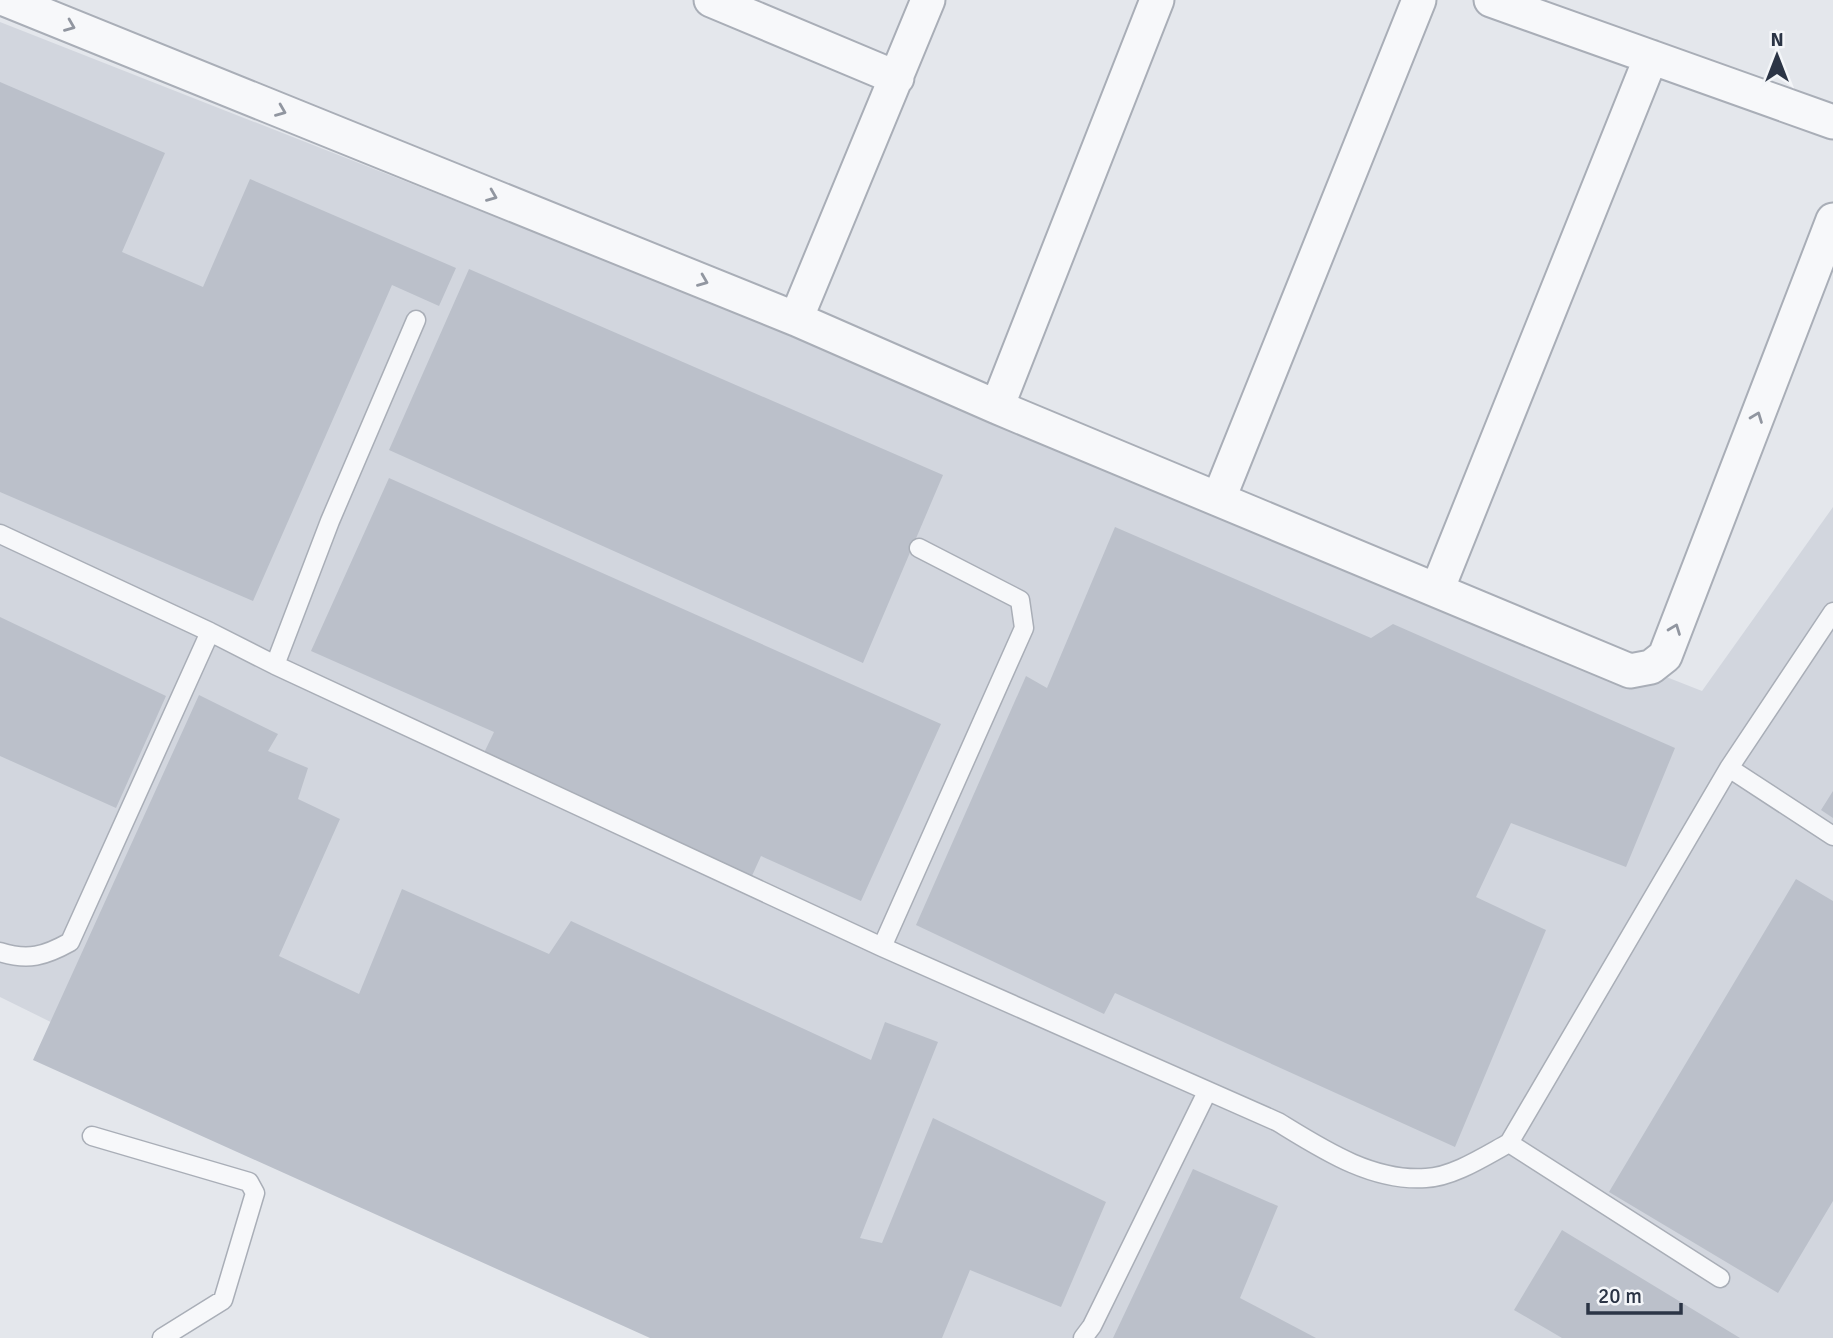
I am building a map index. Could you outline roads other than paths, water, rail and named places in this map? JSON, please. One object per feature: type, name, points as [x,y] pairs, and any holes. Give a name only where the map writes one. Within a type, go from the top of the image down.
[{"type":"street","points":[[7,0],[796,318],[997,407],[1630,671],[1651,667],[1665,656],[1833,220]]},
{"type":"street","points":[[711,0],[897,78]]},
{"type":"street","points":[[796,318],[928,0]]},
{"type":"street","points":[[997,407],[1157,0]]},
{"type":"street","points":[[1219,498],[1419,0]]},
{"type":"street","points":[[1491,0],[1833,122]]},
{"type":"street","points":[[1437,590],[1651,57]]},
{"type":"lane","points":[[275,665],[330,522],[416,320]]},
{"type":"lane","points":[[0,534],[882,947],[1278,1122],[1332,1155],[1387,1175],[1427,1178],[1466,1166],[1509,1143],[1730,768],[1833,612]]},
{"type":"lane","points":[[882,947],[1024,628],[1020,600],[919,548]]},
{"type":"lane","points":[[0,952],[27,957],[48,954],[70,942],[210,632]]},
{"type":"lane","points":[[1730,768],[1833,836]]},
{"type":"lane","points":[[1083,1338],[1092,1326],[1207,1092]]},
{"type":"lane","points":[[92,1136],[249,1182],[255,1193],[223,1300],[162,1338]]},
{"type":"lane","points":[[1509,1143],[1720,1278]]}]
